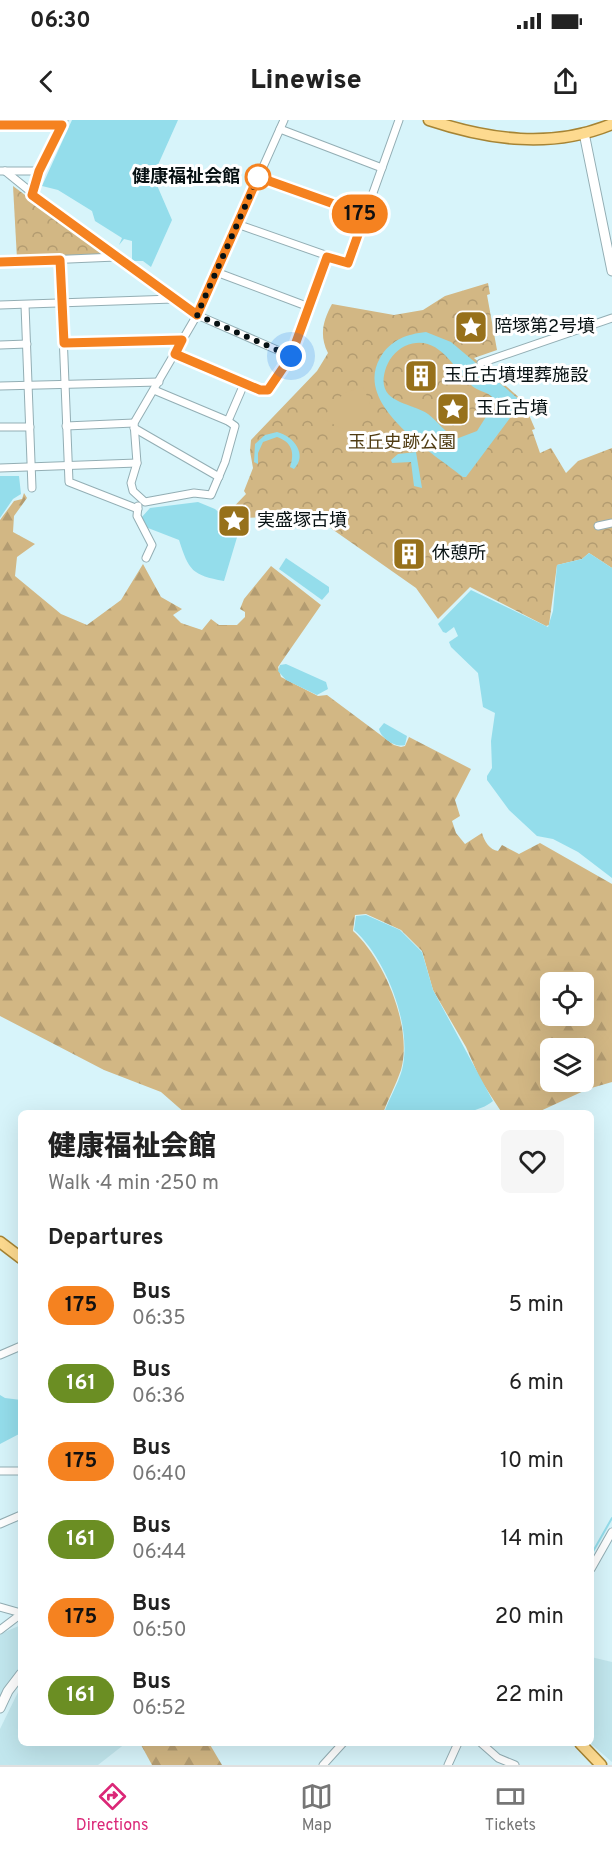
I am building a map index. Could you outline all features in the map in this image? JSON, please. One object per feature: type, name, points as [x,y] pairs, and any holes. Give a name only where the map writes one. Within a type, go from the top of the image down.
[{"type":"main road","points":[[429,120],[499,138],[547,139],[584,133],[612,124]]},
{"type":"main road","points":[[0,1242],[18,1256]]},
{"type":"main road","points":[[583,1746],[601,1765]]},
{"type":"street","points":[[154,390],[235,426],[211,495],[194,493],[145,502],[139,499],[131,483],[137,463],[134,426],[154,390],[175,354],[182,340],[197,315],[284,120]]},
{"type":"street","points":[[237,224],[348,263],[399,120]]},
{"type":"street","points":[[0,125],[63,122],[39,171],[32,195]]},
{"type":"street","points":[[280,129],[382,168]]},
{"type":"street","points":[[584,133],[612,271]]},
{"type":"street","points":[[2,171],[39,171]]},
{"type":"street","points":[[2,171],[197,315],[291,356]]},
{"type":"street","points":[[258,177],[365,215]]},
{"type":"street","points":[[0,262],[116,257]]},
{"type":"street","points":[[175,354],[244,384],[260,390],[268,390],[291,356],[327,257]]},
{"type":"street","points":[[60,260],[69,482],[138,509]]},
{"type":"street","points":[[216,272],[309,307]]},
{"type":"street","points":[[0,305],[173,299]]},
{"type":"street","points":[[25,305],[32,488]]},
{"type":"street","points":[[480,363],[612,318]]},
{"type":"street","points":[[64,343],[182,340]]},
{"type":"street","points":[[0,345],[27,344]]},
{"type":"street","points":[[0,386],[159,382]]},
{"type":"street","points":[[228,421],[244,384]]},
{"type":"street","points":[[66,426],[134,426],[219,477]]},
{"type":"street","points":[[0,427],[30,427]]},
{"type":"street","points":[[0,468],[137,463]]},
{"type":"street","points":[[139,499],[137,516],[152,545],[146,558]]},
{"type":"street","points":[[598,526],[612,523]]},
{"type":"street","points":[[0,1355],[18,1347]]},
{"type":"street","points":[[0,1471],[18,1471]]},
{"type":"street","points":[[0,1524],[18,1516]]},
{"type":"street","points":[[594,1564],[612,1532]]},
{"type":"street","points":[[0,1607],[18,1613]]},
{"type":"street","points":[[0,1630],[18,1616]]},
{"type":"street","points":[[0,1708],[8,1691],[18,1678]]},
{"type":"street","points":[[323,1765],[340,1746]]},
{"type":"street","points":[[448,1765],[457,1746]]},
{"type":"street","points":[[484,1746],[499,1762],[515,1765]]},
{"type":"shaded area","points":[[18,1626],[18,1672],[0,1696],[0,1634]]},
{"type":"shaded area","points":[[594,1658],[612,1662],[612,1762],[593,1746]]},
{"type":"shaded area","points":[[18,1692],[18,1746],[122,1746],[98,1765],[0,1765],[0,1729]]},
{"type":"green space","points":[[13,186],[100,251],[100,256],[17,259]]},
{"type":"green space","name":"玉丘史跡公園","points":[[488,283],[490,294],[487,295],[497,350],[474,358],[523,401],[535,429],[532,430],[540,453],[551,448],[566,473],[578,461],[612,448],[612,568],[589,553],[582,559],[557,565],[549,625],[546,626],[470,587],[438,619],[416,588],[312,515],[243,518],[228,535],[225,533],[221,520],[246,494],[244,491],[253,468],[251,440],[317,371],[328,353],[323,328],[332,304],[394,315],[423,310],[445,296]]},
{"type":"green space","points":[[363,387],[370,403],[344,430],[322,418],[344,393]]},
{"type":"green space","points":[[24,493],[27,498],[14,516],[13,532],[35,544],[17,557],[15,576],[61,614],[87,625],[121,600],[143,564],[161,597],[182,609],[173,615],[181,623],[202,630],[211,619],[219,625],[237,625],[245,617],[245,612],[240,609],[244,599],[271,566],[321,605],[278,667],[281,677],[318,696],[327,695],[394,745],[405,746],[409,737],[471,769],[455,800],[460,816],[452,821],[456,833],[465,844],[482,833],[488,845],[498,851],[502,845],[519,854],[540,843],[612,884],[612,1082],[594,1087],[594,1038],[540,1038],[540,1092],[582,1092],[542,1110],[500,1110],[480,1079],[466,1047],[433,990],[422,951],[401,930],[366,914],[355,915],[353,931],[375,958],[385,976],[393,995],[403,1034],[404,1053],[401,1070],[384,1110],[182,1110],[161,1092],[104,1070],[0,1016],[0,520],[14,501],[22,499]]},
{"type":"green space","points":[[142,1746],[211,1746],[222,1765],[152,1765]]},
{"type":"water","points":[[72,120],[178,120],[153,176],[172,220],[151,267],[143,261],[132,261],[132,241],[124,239],[119,245],[122,238],[95,221],[92,211],[58,190],[42,186]]},
{"type":"water","points":[[426,332],[451,342],[522,402],[515,415],[507,413],[491,396],[471,385],[444,354],[427,344],[417,343],[405,346],[392,356],[385,371],[384,382],[390,396],[428,414],[456,439],[477,431],[489,412],[500,411],[510,418],[466,477],[416,441],[400,426],[386,410],[377,393],[375,376],[384,352],[400,339]]},
{"type":"water","points":[[277,432],[289,438],[297,447],[300,458],[294,469],[290,467],[292,453],[289,445],[277,437],[263,442],[258,453],[258,464],[254,462],[255,444],[265,435]]},
{"type":"water","points":[[416,452],[422,488],[414,486],[411,462],[392,463],[391,460],[398,454]]},
{"type":"water","points":[[0,476],[19,476],[21,494],[13,499],[0,518]]},
{"type":"water","points":[[198,502],[215,509],[224,517],[221,520],[224,533],[228,535],[241,524],[224,581],[198,574],[189,565],[179,540],[148,528],[141,518],[150,508]]},
{"type":"water","points":[[589,553],[612,568],[612,878],[578,852],[553,839],[537,836],[509,810],[487,780],[492,768],[491,741],[495,713],[483,707],[478,673],[451,647],[449,642],[458,636],[454,627],[446,633],[438,624],[471,590],[548,627],[553,611],[557,565],[582,559]]},
{"type":"water","points":[[286,558],[329,587],[329,592],[322,600],[279,569]]},
{"type":"water","points":[[286,664],[326,682],[328,689],[317,695],[286,680],[278,671],[280,665]]},
{"type":"water","points":[[384,723],[407,736],[405,745],[393,744],[382,736],[379,729]]},
{"type":"water","points":[[366,915],[400,930],[422,952],[433,990],[493,1101],[473,1110],[385,1110],[402,1070],[404,1034],[394,994],[386,975],[366,942],[354,930],[356,916]]},
{"type":"water","points":[[0,1395],[18,1400],[18,1435],[0,1444]]},
{"type":"waterway","points":[[594,1550],[612,1518]]},
{"type":"bus line","name":"175","points":[[0,125],[62,125],[39,171],[32,195],[197,315],[258,177],[365,215],[348,263],[327,257],[291,356],[268,390],[260,390],[175,354],[182,340],[64,343],[60,260],[0,262]]},
{"type":"place","name":"健康福祉会館","points":[[258,177]]},
{"type":"place","name":"陪塚第2号墳","points":[[471,327]]},
{"type":"place","name":"玉丘古墳埋葬施設","points":[[421,376]]},
{"type":"place","name":"玉丘古墳","points":[[453,409]]},
{"type":"place","name":"実盛塚古墳","points":[[234,521]]},
{"type":"place","name":"休憩所","points":[[409,554]]},
{"type":"route","points":[[258,177],[197,315],[291,356]]}]
